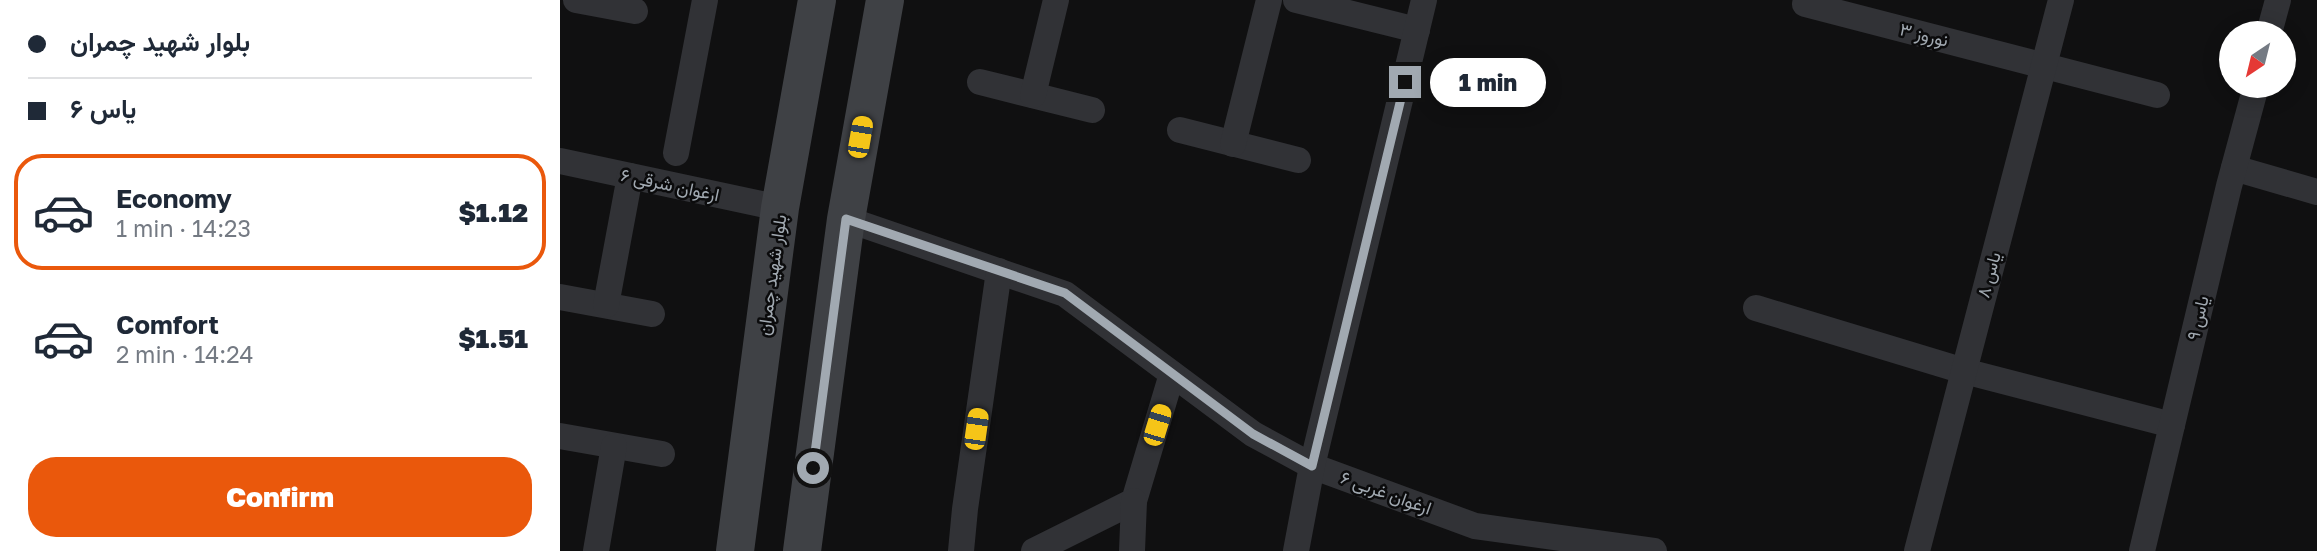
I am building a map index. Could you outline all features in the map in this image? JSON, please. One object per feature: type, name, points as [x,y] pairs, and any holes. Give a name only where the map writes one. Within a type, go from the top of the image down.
[{"type":"main road","name":"بلوار شهید چمران","points":[[736,551],[780,208],[817,0]]},
{"type":"main road","points":[[802,551],[846,219],[885,0]]},
{"type":"street","points":[[576,0],[635,11]]},
{"type":"street","points":[[676,153],[705,0]]},
{"type":"street","points":[[1032,94],[1056,0]]},
{"type":"street","points":[[1233,144],[1269,0]]},
{"type":"street","points":[[1296,0],[1417,30]]},
{"type":"street","points":[[1296,551],[1312,466],[1424,0]]},
{"type":"street","name":"یاس ۸","points":[[1917,551],[2061,0]]},
{"type":"street","points":[[2272,21],[2278,0]]},
{"type":"street","name":"نوروز ۳","points":[[1805,4],[2157,95]]},
{"type":"street","points":[[980,82],[1092,110]]},
{"type":"street","name":"یاس ۹","points":[[2142,551],[2253,98]]},
{"type":"street","points":[[1180,130],[1298,160]]},
{"type":"street","name":"ارغوان شرقی ۶","points":[[560,161],[780,208]]},
{"type":"street","points":[[2234,168],[2317,192]]},
{"type":"street","points":[[606,305],[630,176]]},
{"type":"street","name":"ارغوان غربی ۶","points":[[846,219],[1065,293],[1253,434],[1312,466],[1475,526],[1649,551]]},
{"type":"street","points":[[961,551],[999,271]]},
{"type":"street","points":[[560,297],[652,314]]},
{"type":"street","points":[[1756,308],[1964,371],[2172,425]]},
{"type":"street","points":[[1132,551],[1134,501],[1172,373]]},
{"type":"street","points":[[560,436],[662,454]]},
{"type":"street","points":[[596,551],[614,446]]},
{"type":"street","points":[[1034,551],[1134,501]]},
{"type":"route","points":[[813,468],[846,219],[1065,293],[1253,434],[1312,466],[1405,82]]}]
